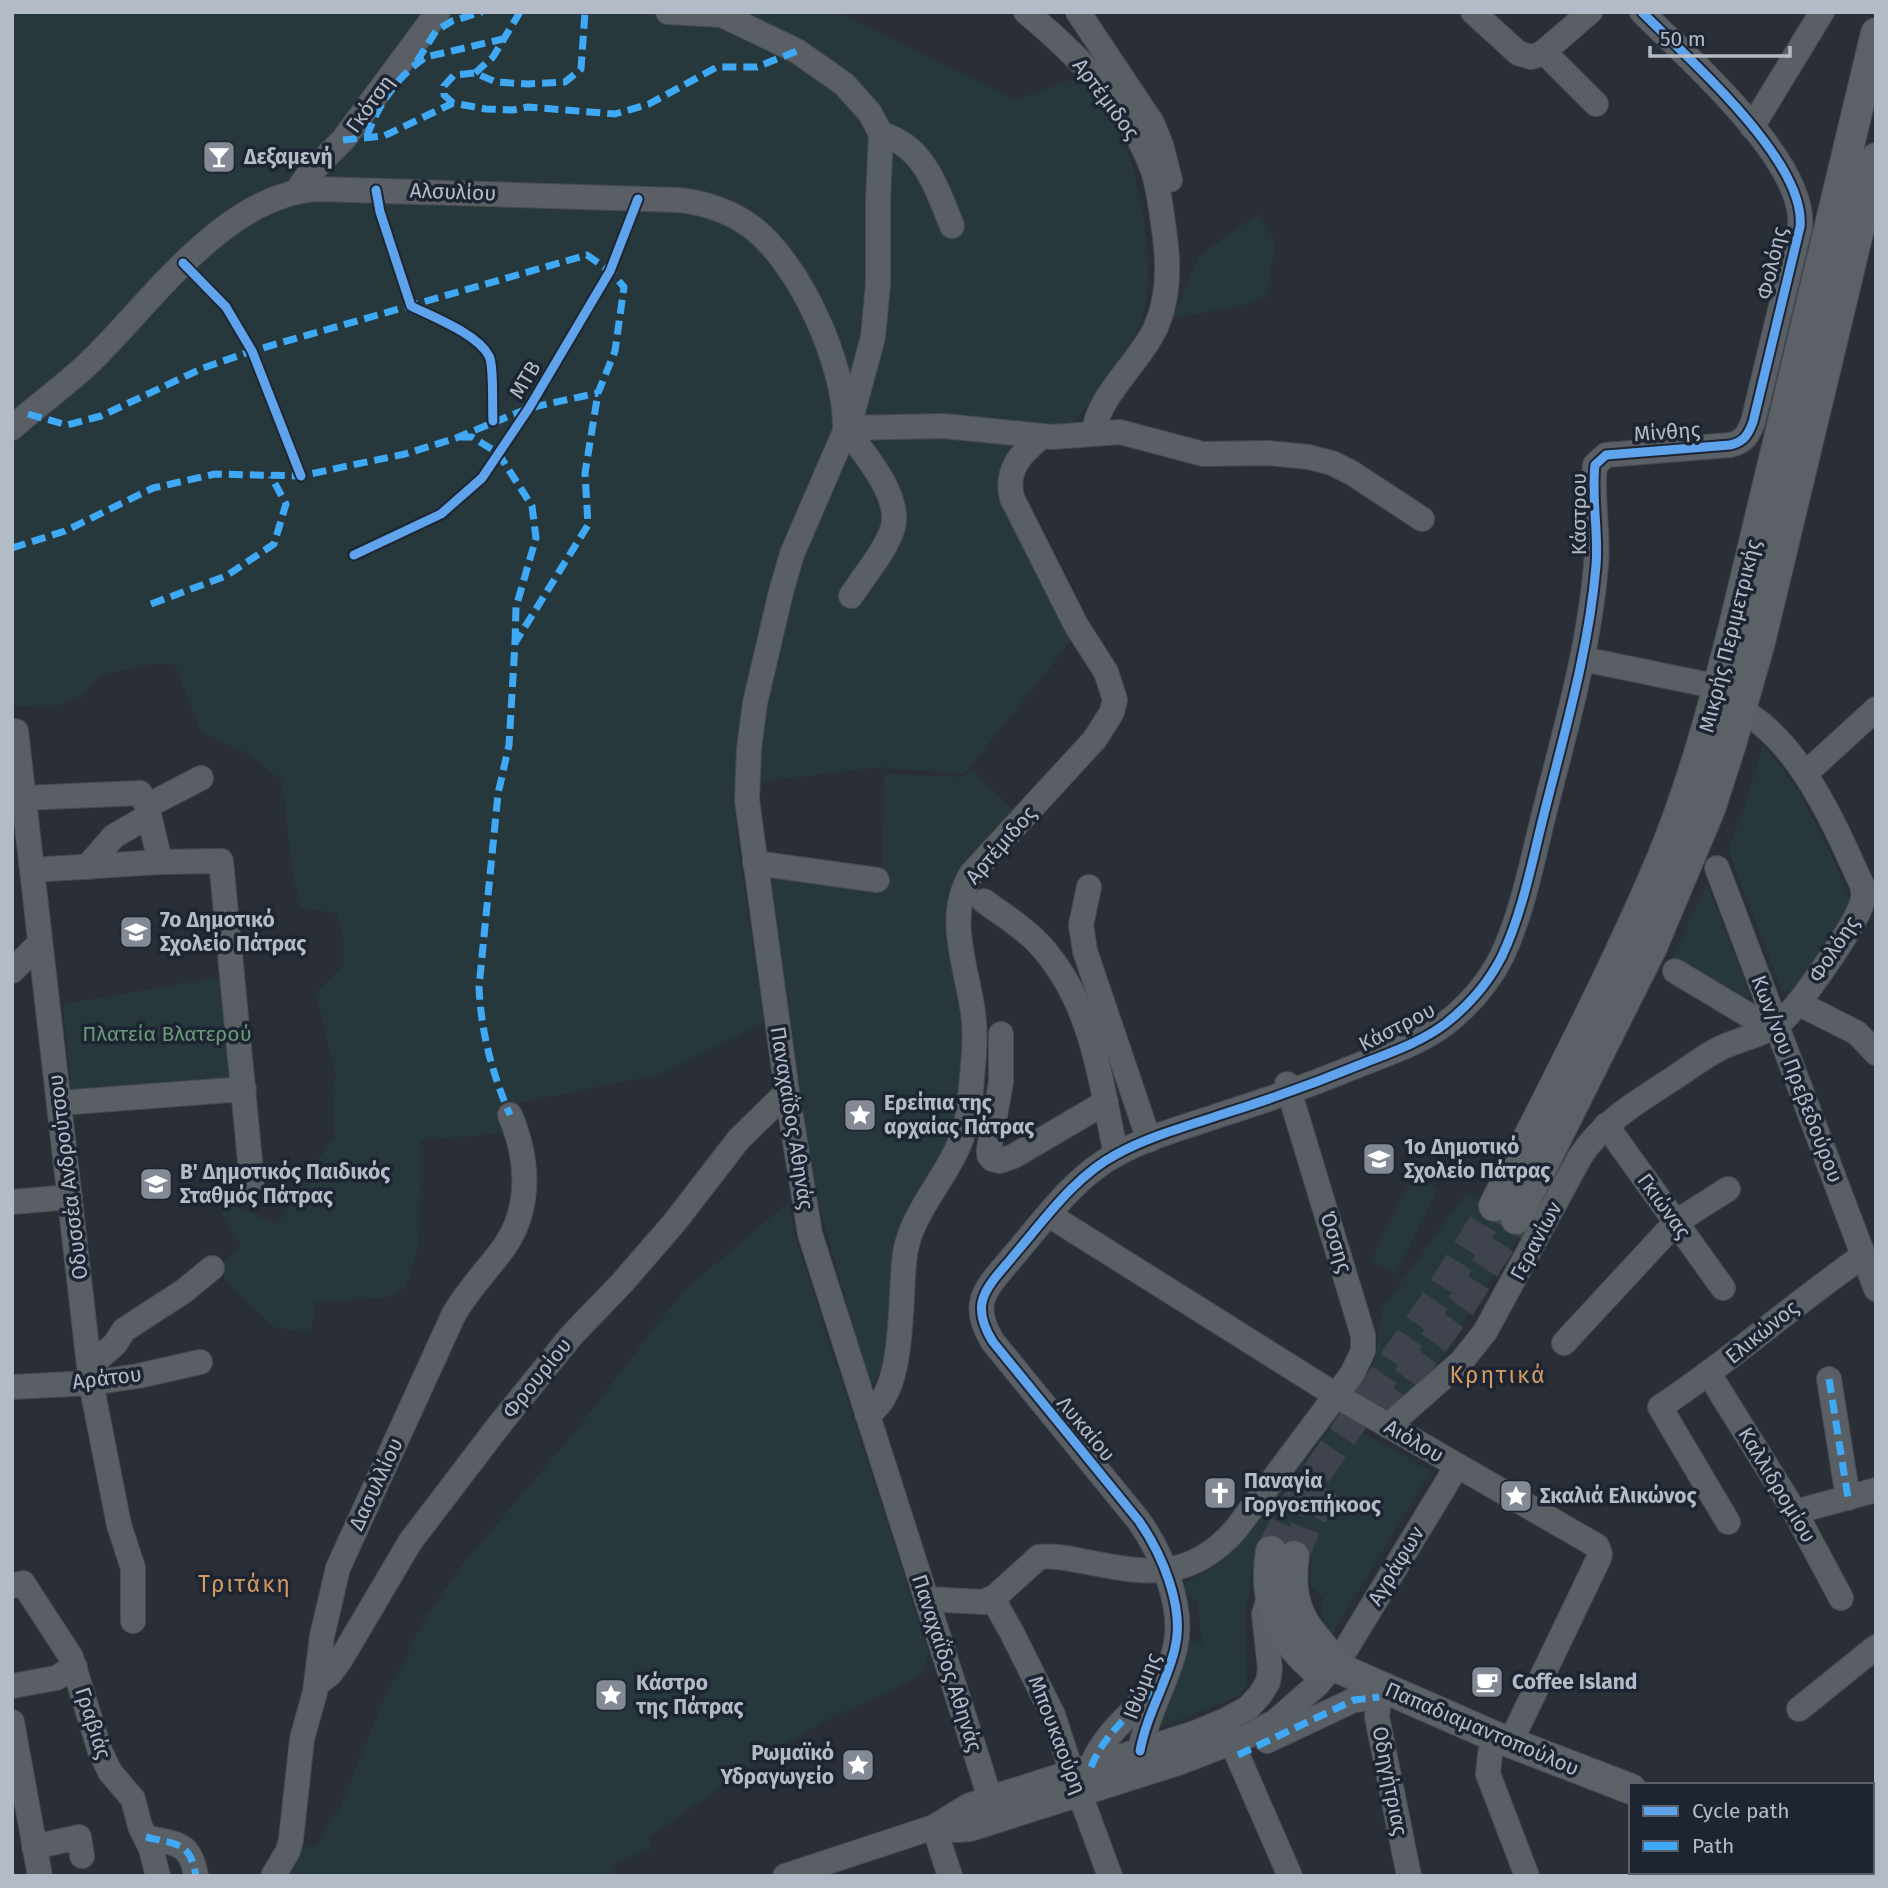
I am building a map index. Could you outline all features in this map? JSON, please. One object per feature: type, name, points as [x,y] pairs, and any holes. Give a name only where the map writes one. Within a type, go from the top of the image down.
[{"type":"main road","name":"Μικρής Περιμετρικής","points":[[1505,1212],[1662,924],[1710,809],[1725,698],[1876,33]]},
{"type":"main road","name":"Μικρής Περιμετρικής","points":[[1725,698],[1760,642],[1876,158]]},
{"type":"main road","points":[[1283,1553],[1299,1614],[1310,1632],[1326,1648],[1334,1666],[1313,1667],[1300,1656],[1280,1629],[1269,1597],[1268,1574],[1283,1553]]},
{"type":"main road","name":"Παπαδιαμαντοπούλου","points":[[1334,1666],[1382,1693],[1629,1788]]},
{"type":"street","name":"Γκότση","points":[[296,191],[344,140],[438,12]]},
{"type":"street","points":[[668,12],[722,15],[797,51],[844,84],[870,113],[881,134],[899,140],[928,170],[952,226]]},
{"type":"street","name":"Αρτέμιδος","points":[[1026,12],[1094,76],[1124,115],[1156,180],[1167,244],[1166,288],[1160,316],[1140,354],[1101,407],[1094,433]]},
{"type":"street","points":[[1078,12],[1142,107],[1161,145],[1177,213],[1175,227],[1167,244]]},
{"type":"street","points":[[1473,12],[1518,53],[1531,57],[1544,52],[1590,12]]},
{"type":"street","name":"Φολόης","points":[[1642,12],[1752,127],[1787,176],[1798,205],[1800,221],[1753,422],[1746,437],[1736,444]]},
{"type":"street","points":[[1752,127],[1822,12]]},
{"type":"street","points":[[1544,52],[1596,104]]},
{"type":"street","name":"Παναχαΐδος Αθηνάς","points":[[881,134],[876,320],[860,389],[837,452],[786,572],[754,714],[747,772],[749,824],[810,1234],[990,1798]]},
{"type":"street","name":"Αλσυλίου","points":[[12,428],[87,365],[183,262],[236,221],[273,200],[296,191],[376,190],[678,201],[716,208],[746,223],[776,252],[807,299],[827,343],[838,376],[843,394],[845,428]]},
{"type":"street","points":[[845,428],[944,426],[1041,437],[1094,433],[1130,434],[1203,454],[1292,454],[1321,460],[1352,473],[1422,519]]},
{"type":"street","points":[[845,428],[885,486],[894,517],[891,532],[851,596]]},
{"type":"street","name":"Αρτέμιδος","points":[[867,1414],[880,1404],[891,1383],[897,1352],[908,1240],[922,1209],[958,1148],[968,1117],[975,1032],[957,924],[961,892],[985,858],[1095,738],[1114,707],[1114,692],[1106,672],[1076,625],[1012,498],[1010,481],[1013,467],[1022,454],[1041,437]]},
{"type":"street","name":"Μίνθης","points":[[1602,457],[1736,444]]},
{"type":"street","name":"Κάστρου","points":[[980,1311],[987,1289],[1049,1215],[1086,1176],[1116,1154],[1288,1088],[1389,1054],[1426,1036],[1449,1020],[1471,1000],[1493,971],[1508,942],[1522,899],[1583,659],[1596,565],[1594,468],[1602,457]]},
{"type":"street","points":[[1583,659],[1725,698]]},
{"type":"street","name":"Φολόης","points":[[1725,698],[1759,722],[1805,773],[1823,802],[1864,893],[1856,918],[1798,1003]]},
{"type":"street","points":[[1805,773],[1876,709]]},
{"type":"street","name":"Οδυσσέα Ανδρούτσου","points":[[16,731],[90,1374],[119,1525],[133,1568],[133,1621]]},
{"type":"street","points":[[87,867],[114,836],[201,778]]},
{"type":"street","points":[[24,798],[140,793],[148,811],[160,862]]},
{"type":"street","points":[[32,870],[221,861],[252,1182]]},
{"type":"street","points":[[755,863],[877,880]]},
{"type":"street","name":"Κων/νου Πρεβεδούρου","points":[[1717,868],[1773,1027],[1876,1289]]},
{"type":"street","points":[[1088,887],[1081,925],[1085,951],[1149,1140]]},
{"type":"street","points":[[984,901],[1017,924],[1041,946],[1079,1005],[1093,1044],[1116,1154]]},
{"type":"street","points":[[12,943],[40,943]]},
{"type":"street","points":[[12,971],[40,943]]},
{"type":"street","points":[[1675,971],[1773,1027]]},
{"type":"street","points":[[1798,1003],[1857,1033],[1876,1052]]},
{"type":"street","name":"Γερανίων","points":[[1388,1426],[1456,1367],[1485,1332],[1580,1157],[1606,1125],[1706,1056],[1773,1027],[1798,1003]]},
{"type":"street","points":[[1001,1034],[1001,1083],[989,1149],[992,1159],[1000,1161],[1014,1156],[1106,1102]]},
{"type":"street","name":"Όσσης","points":[[993,1599],[1038,1557],[1054,1556],[1124,1570],[1164,1570],[1192,1564],[1209,1555],[1222,1545],[1259,1500],[1337,1396],[1360,1359],[1363,1335],[1288,1088]]},
{"type":"street","points":[[59,1103],[244,1089]]},
{"type":"street","name":"Φρουρίου","points":[[316,1685],[327,1677],[341,1659],[410,1542],[500,1424],[571,1336],[674,1223],[739,1139],[787,1092]]},
{"type":"street","name":"Δασυλλίου","points":[[273,1876],[288,1851],[291,1839],[302,1739],[316,1685],[330,1595],[341,1559],[453,1316],[473,1284],[506,1244],[518,1219],[525,1188],[525,1171],[521,1145],[510,1115]]},
{"type":"street","name":"Γκιώνας","points":[[1606,1125],[1723,1288]]},
{"type":"street","points":[[1564,1343],[1676,1222],[1728,1189]]},
{"type":"street","points":[[12,1202],[70,1198]]},
{"type":"street","name":"Αιόλου","points":[[1049,1215],[1337,1396],[1592,1542],[1600,1554],[1503,1740]]},
{"type":"street","name":"Ελικώνος","points":[[1728,1522],[1660,1407],[1710,1374],[1814,1291],[1863,1256]]},
{"type":"street","points":[[90,1374],[116,1344],[124,1330],[184,1291],[212,1268]]},
{"type":"street","name":"Λυκαίου","points":[[980,1311],[985,1330],[1005,1359],[1139,1521],[1149,1537],[1164,1570],[1177,1610],[1178,1633]]},
{"type":"street","name":"Αράτου","points":[[12,1387],[90,1374],[138,1376],[200,1362]]},
{"type":"street","name":"Καλλιδρομίου","points":[[1710,1374],[1795,1512],[1841,1598]]},
{"type":"street","points":[[1829,1379],[1848,1498]]},
{"type":"street","name":"Αγράφων","points":[[1235,1749],[1276,1721],[1334,1666],[1457,1466]]},
{"type":"street","points":[[1795,1512],[1876,1490]]},
{"type":"street","name":"Γραβιάς","points":[[12,1586],[23,1584],[67,1648],[100,1751],[110,1772],[133,1800],[158,1876]]},
{"type":"street","points":[[934,1827],[970,1829],[1140,1751],[1226,1720],[1248,1708],[1268,1682],[1270,1669],[1264,1614],[1269,1597]]},
{"type":"street","points":[[926,1599],[975,1603],[993,1599]]},
{"type":"street","name":"Μπουκαούρη","points":[[993,1599],[1045,1697],[1081,1778],[1110,1876]]},
{"type":"street","name":"Ιθώμης","points":[[1140,1751],[1146,1722],[1173,1657],[1178,1633]]},
{"type":"street","points":[[1799,1709],[1876,1647]]},
{"type":"street","points":[[12,1686],[56,1678],[75,1667]]},
{"type":"street","points":[[1081,1778],[1107,1737],[1163,1679]]},
{"type":"street","points":[[785,1876],[853,1865],[934,1827],[968,1806],[990,1798],[1081,1778],[1178,1763],[1235,1749],[1354,1700],[1382,1693]]},
{"type":"street","name":"Οδηγήτριας","points":[[1382,1693],[1377,1717],[1409,1876]]},
{"type":"street","points":[[12,1722],[40,1876]]},
{"type":"street","points":[[1503,1740],[1487,1768],[1489,1781],[1527,1876]]},
{"type":"street","points":[[1235,1749],[1290,1876]]},
{"type":"street","points":[[934,1827],[950,1876]]},
{"type":"street","points":[[34,1847],[79,1837],[82,1856]]},
{"type":"street","points":[[146,1837],[186,1849],[193,1858],[196,1876]]},
{"type":"green space","points":[[12,12],[830,12],[846,16],[1017,100],[1083,75],[1118,129],[1140,197],[1148,278],[1146,302],[1137,331],[1115,368],[1083,411],[1056,435],[1007,469],[1074,637],[964,774],[881,767],[734,785],[738,844],[764,1023],[661,1074],[519,1103],[521,1132],[421,1140],[419,1245],[406,1287],[390,1297],[316,1302],[310,1333],[274,1327],[230,1286],[218,1266],[242,1247],[213,1198],[278,1224],[313,1166],[335,1138],[332,1088],[336,1075],[316,993],[344,965],[343,934],[337,913],[301,908],[293,876],[282,780],[243,751],[201,732],[175,664],[154,664],[100,675],[81,697],[46,708],[12,705]]},
{"type":"green space","points":[[1259,214],[1275,242],[1267,296],[1240,306],[1172,318],[1199,256]]},
{"type":"green space","points":[[1763,745],[1802,799],[1823,837],[1850,898],[1850,908],[1794,990],[1783,992],[1728,850],[1745,806]]},
{"type":"green space","points":[[971,770],[1014,811],[961,866],[947,895],[947,913],[965,1034],[956,1121],[888,1336],[880,1371],[871,1388],[815,1191],[767,873],[882,886],[884,774],[964,777]]},
{"type":"green space","points":[[1707,883],[1750,996],[1742,1002],[1671,961]]},
{"type":"green space","name":"Πλατεία Βλατερού","points":[[220,977],[231,1077],[71,1089],[63,1004]]},
{"type":"green space","points":[[1413,1175],[1438,1188],[1396,1274],[1371,1261]]},
{"type":"green space","points":[[1467,1192],[1526,1224],[1456,1334],[1457,1338],[1433,1368],[1401,1399],[1390,1405],[1374,1406],[1358,1393],[1375,1360],[1382,1309]]},
{"type":"green space","points":[[789,1202],[794,1233],[929,1653],[924,1672],[814,1727],[772,1753],[648,1837],[650,1849],[612,1864],[615,1876],[280,1876],[300,1845],[315,1848],[341,1805],[385,1696],[426,1618],[462,1565],[574,1433],[683,1291]]},
{"type":"green space","points":[[1338,1419],[1431,1471],[1332,1635],[1324,1623],[1323,1598],[1310,1586],[1312,1560],[1257,1548],[1245,1614],[1247,1686],[1237,1697],[1155,1729],[1187,1637],[1202,1645],[1198,1602],[1179,1587],[1214,1567],[1233,1551]]},
{"type":"tunnel","points":[[1271,1551],[1292,1509],[1438,1297],[1494,1206]]},
{"type":"tunnel","points":[[1380,1415],[1462,1304],[1516,1219]]},
{"type":"tunnel","points":[[1294,1556],[1307,1524],[1331,1485]]},
{"type":"marked path","points":[[417,61],[436,31],[452,21],[482,12]]},
{"type":"marked path","points":[[475,73],[493,57],[520,12]]},
{"type":"marked path","points":[[453,103],[444,95],[444,86],[454,75],[475,73],[496,82],[565,82],[581,69],[585,12]]},
{"type":"marked path","points":[[367,136],[390,92],[416,64],[426,57],[503,39]]},
{"type":"marked path","points":[[343,140],[384,136],[453,103],[486,109],[513,110],[528,107],[615,114],[649,104],[717,67],[757,67],[797,51]]},
{"type":"marked path","points":[[28,414],[67,425],[101,416],[203,368],[252,351],[587,255],[610,271],[624,287],[615,351],[598,393],[585,473],[588,525],[515,643],[509,745],[498,794],[479,987],[489,1052],[510,1115]]},
{"type":"marked path","points":[[12,548],[65,531],[153,488],[215,474],[301,476],[405,454],[456,438],[529,408],[598,393]]},
{"type":"marked path","points":[[460,437],[472,437],[498,453],[532,506],[536,538],[516,607],[515,643]]},
{"type":"marked path","points":[[151,604],[226,576],[274,544],[286,504],[271,476]]},
{"type":"marked path","points":[[1829,1379],[1848,1498]]},
{"type":"marked path","points":[[1091,1767],[1111,1734],[1156,1687]]},
{"type":"marked path","points":[[1238,1755],[1354,1700],[1379,1697]]},
{"type":"marked path","points":[[146,1837],[186,1850],[196,1876]]},
{"type":"cycle path","points":[[1140,1751],[1175,1648],[1177,1616],[1169,1582],[1156,1549],[1139,1521],[993,1342],[985,1328],[982,1315],[984,1295],[997,1275],[1062,1199],[1102,1163],[1156,1137],[1294,1090],[1416,1041],[1445,1024],[1462,1009],[1497,966],[1510,938],[1527,882],[1569,717],[1588,627],[1596,566],[1595,465],[1606,455],[1730,445],[1745,437],[1753,422],[1800,227],[1797,201],[1785,172],[1765,142],[1714,83],[1642,12]]},
{"type":"cycle path","name":"MTB","points":[[376,190],[380,212],[411,306],[465,333],[489,356],[493,421]]},
{"type":"cycle path","name":"MTB","points":[[354,555],[441,514],[482,478],[529,408],[610,271],[638,199]]},
{"type":"cycle path","points":[[183,263],[226,307],[252,351],[301,476]]},
{"type":"place","name":"Δεξαμενή","points":[[219,157]]},
{"type":"place","name":"7ο Δημοτικό Σχολείο Πάτρας","points":[[136,932]]},
{"type":"place","name":"Ερείπια της αρχαίας Πάτρας","points":[[860,1115]]},
{"type":"place","name":"1ο Δημοτικό Σχολείο Πάτρας","points":[[1379,1159]]},
{"type":"place","name":"Β' Δημοτικός Παιδικός Σταθμός Πάτρας","points":[[156,1184]]},
{"type":"place","name":"Παναγία Γοργοεπήκοος","points":[[1220,1493]]},
{"type":"place","name":"Σκαλιά Ελικώνος","points":[[1516,1496]]},
{"type":"place","name":"Coffee Island","points":[[1487,1682]]},
{"type":"place","name":"Κάστρο της Πάτρας","points":[[611,1695]]},
{"type":"place","name":"Ρωμαϊκό Υδραγωγείο","points":[[858,1765]]},
{"type":"district","name":"Κρητικά","points":[[1498,1375]]},
{"type":"district","name":"Τριτάκη","points":[[245,1584]]}]
